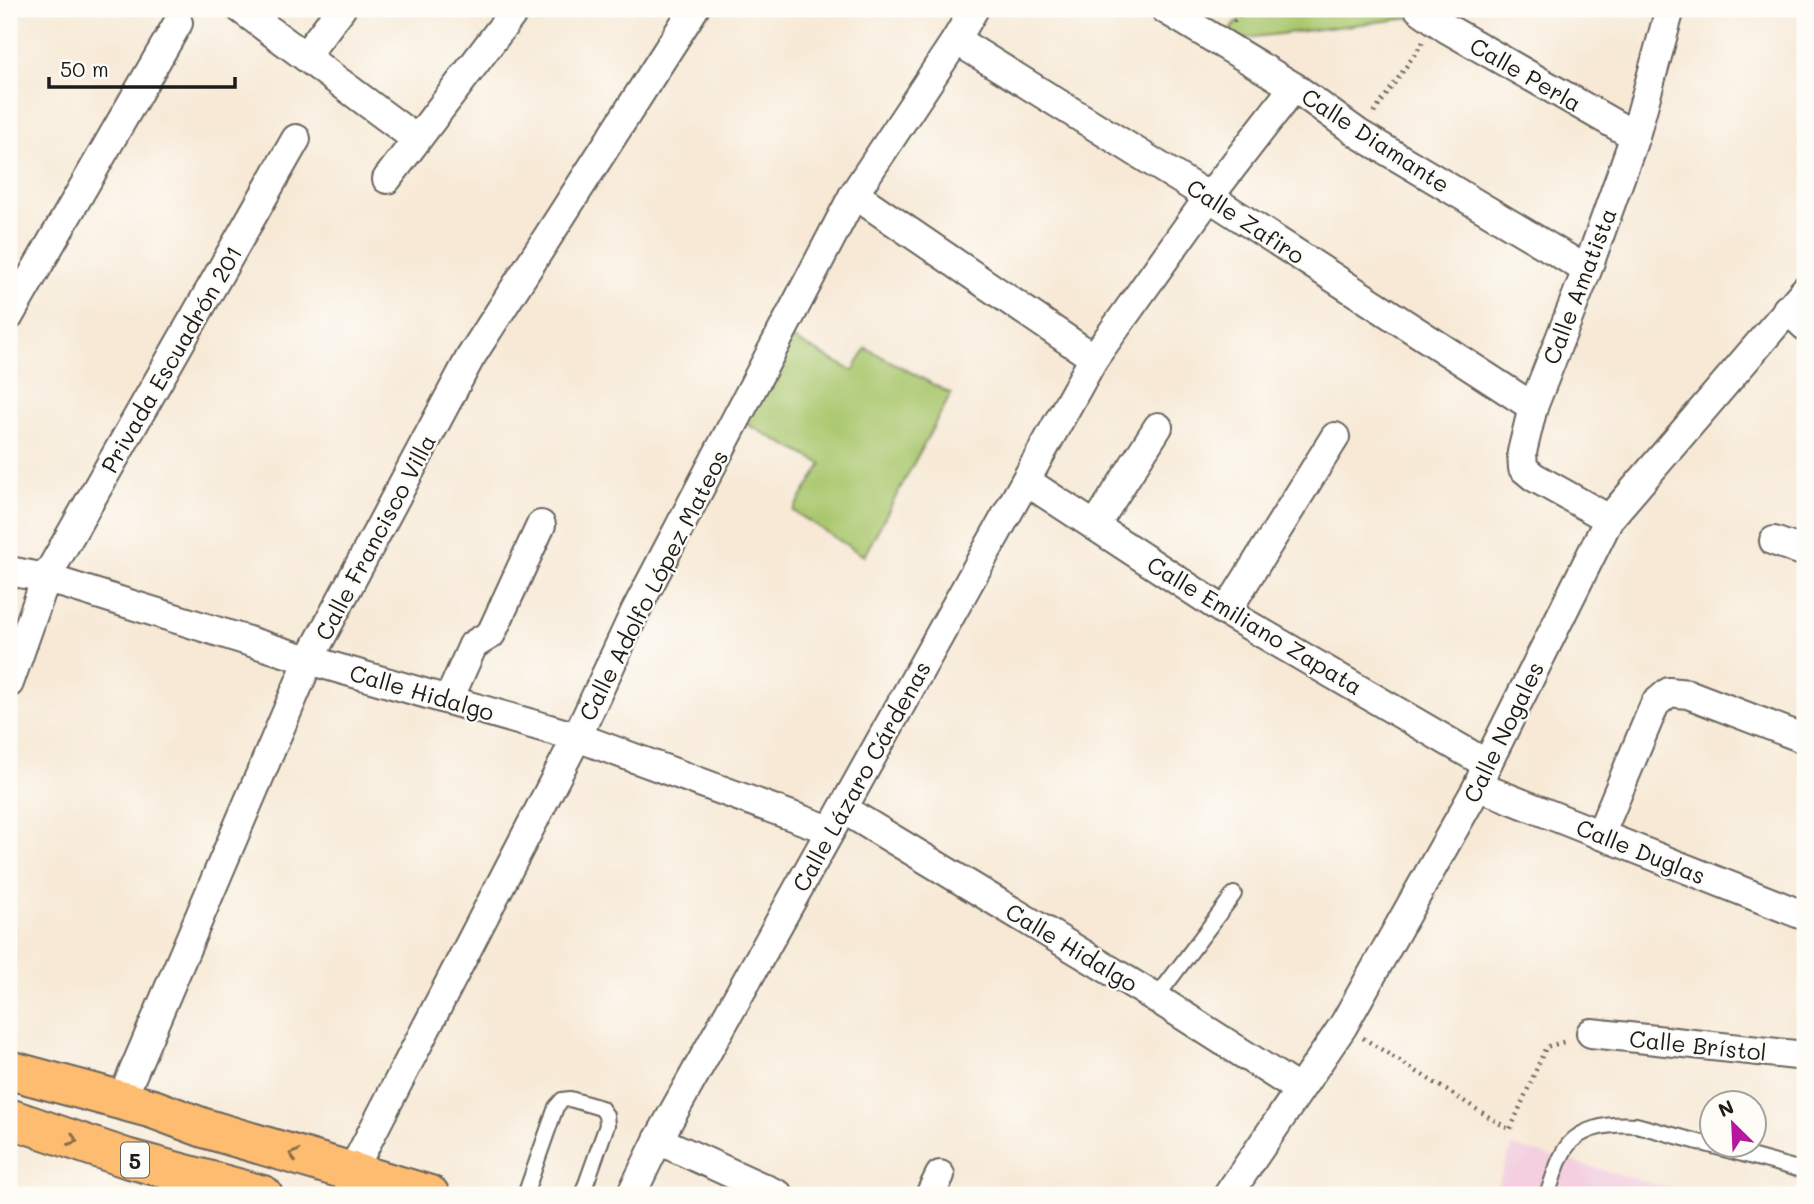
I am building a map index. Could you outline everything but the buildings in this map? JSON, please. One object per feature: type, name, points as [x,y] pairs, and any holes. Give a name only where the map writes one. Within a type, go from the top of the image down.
[{"type":"main road","name":"5","points":[[9,1070],[153,1109],[204,1128],[430,1195]]},
{"type":"main road","name":"5","points":[[9,1118],[126,1158],[263,1195]]},
{"type":"street","points":[[240,9],[416,139]]},
{"type":"street","points":[[305,56],[341,9]]},
{"type":"street","points":[[387,179],[516,9]]},
{"type":"street","name":"Calle Francisco Villa","points":[[121,1101],[309,660],[470,358],[694,9]]},
{"type":"street","name":"Calle Adolfo López Mateos","points":[[351,1173],[577,737],[636,610],[854,194],[974,9]]},
{"type":"street","name":"Calle Diamante","points":[[1165,9],[1294,87],[1359,134],[1587,271]]},
{"type":"street","name":"Calle Amatista","points":[[1609,519],[1534,477],[1524,468],[1522,452],[1533,407],[1587,271],[1634,136],[1670,9]]},
{"type":"street","name":"Calle Perla","points":[[1440,17],[1634,136]]},
{"type":"street","points":[[9,316],[178,23]]},
{"type":"street","name":"Calle Zafiro","points":[[956,40],[1209,197],[1533,407]]},
{"type":"street","name":"Calle Lázaro Cárdenas","points":[[631,1195],[659,1140],[1094,358],[1209,197],[1294,87]]},
{"type":"street","name":"Privada Escuadrón 201","points":[[9,682],[46,578],[296,139]]},
{"type":"street","points":[[854,194],[1094,358]]},
{"type":"street","name":"Calle Nogales","points":[[1228,1195],[1343,1026],[1482,775],[1609,519],[1799,308]]},
{"type":"street","points":[[1095,526],[1158,427]]},
{"type":"street","points":[[1226,612],[1335,437]]},
{"type":"street","name":"Calle Emiliano Zapata","points":[[1026,481],[1482,775]]},
{"type":"street","points":[[449,699],[473,646],[491,634],[541,525]]},
{"type":"street","points":[[1774,541],[1805,552]]},
{"type":"street","name":"Calle Hidalgo","points":[[9,571],[46,578],[309,660],[577,737],[837,819],[1156,998],[1298,1089]]},
{"type":"street","points":[[1600,835],[1655,704],[1669,692],[1688,694],[1805,739]]},
{"type":"street","name":"Calle Duglas","points":[[1482,775],[1600,835],[1805,916]]},
{"type":"street","name":"Calle Brístol","points":[[1591,1033],[1805,1056]]},
{"type":"street","points":[[659,1140],[779,1195]]},
{"type":"lane","points":[[1156,998],[1234,894]]},
{"type":"lane","points":[[526,1195],[556,1107],[562,1100],[570,1099],[601,1108],[606,1115],[607,1125],[582,1195]]},
{"type":"lane","points":[[1547,1195],[1563,1151],[1576,1137],[1596,1128],[1619,1124],[1636,1125],[1805,1171]]},
{"type":"path","points":[[1359,134],[1440,17]]},
{"type":"path","points":[[1343,1026],[1510,1130],[1546,1047],[1591,1033]]},
{"type":"shaded area","points":[[1512,1146],[1697,1195],[1494,1195]]},
{"type":"green space","points":[[1247,9],[1416,9],[1426,16],[1222,41]]},
{"type":"green space","points":[[782,333],[853,371],[866,348],[951,394],[864,556],[793,511],[822,464],[737,419]]}]
